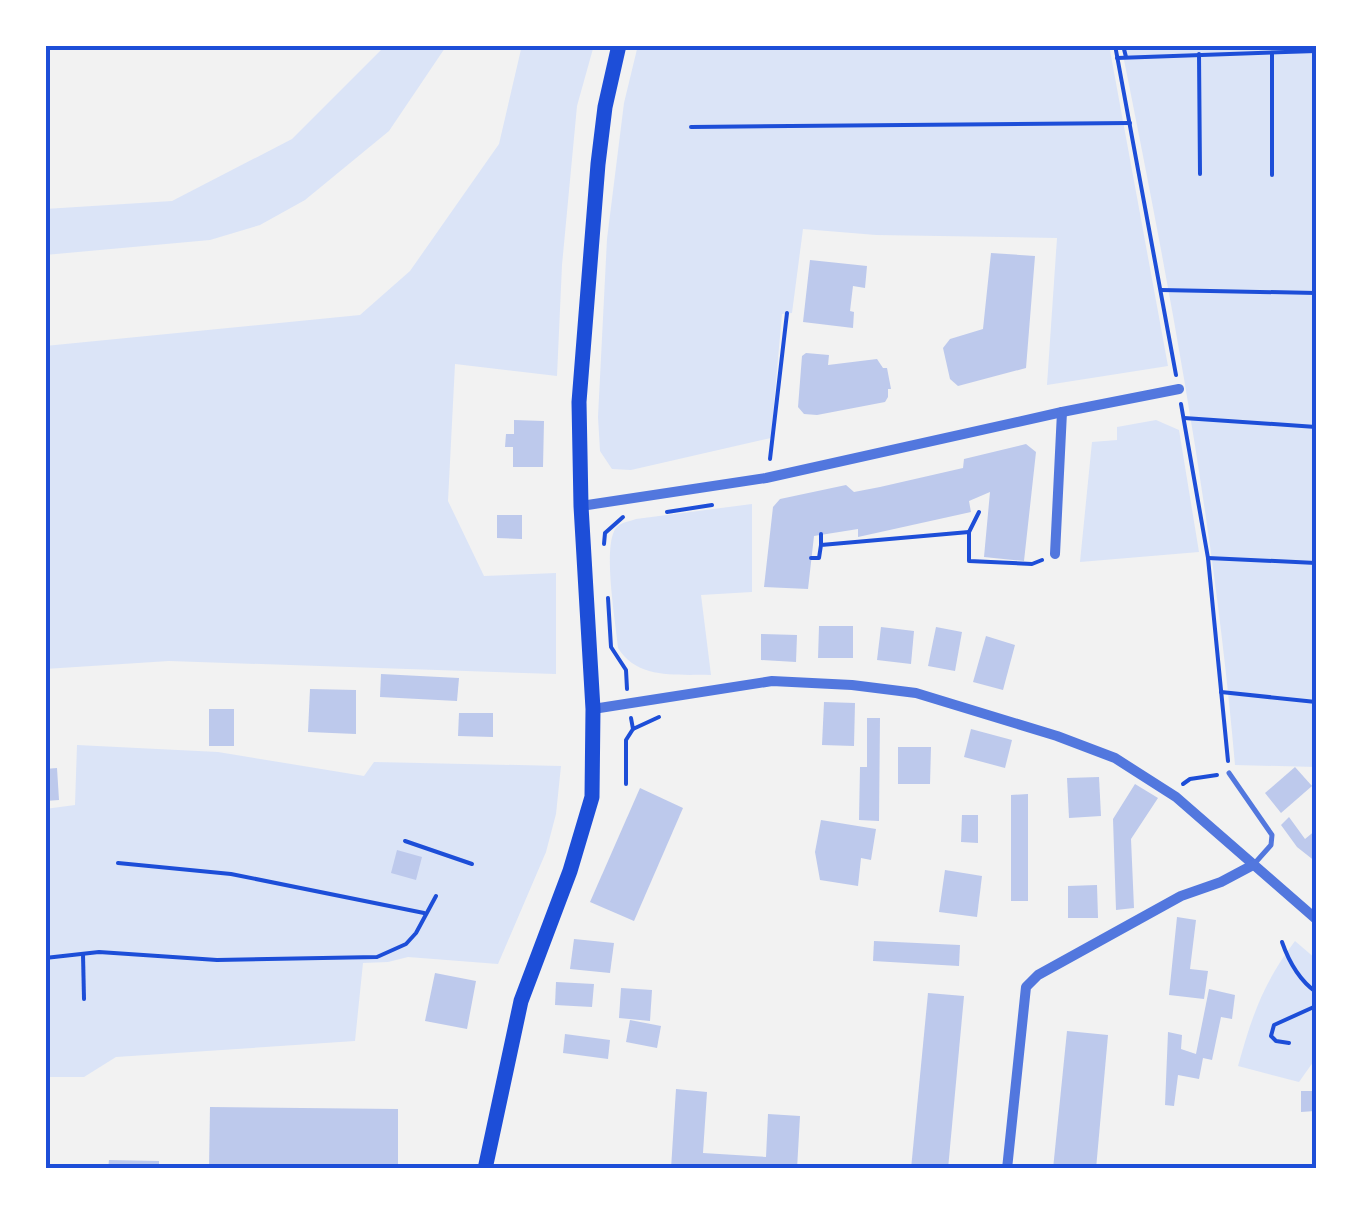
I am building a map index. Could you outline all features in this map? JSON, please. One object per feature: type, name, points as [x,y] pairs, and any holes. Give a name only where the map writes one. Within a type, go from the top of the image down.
[{"type":"main road","points":[[485,1169],[520,1001],[570,871],[592,798],[593,709],[579,402],[598,164],[620,45]]},
{"type":"street","points":[[581,506],[766,478],[1179,389]]},
{"type":"street","points":[[1055,554],[1062,412]]},
{"type":"street","points":[[593,709],[772,681],[852,685],[916,694],[1057,736],[1114,758],[1173,795],[1316,919]]},
{"type":"street","points":[[1006,1169],[1026,987],[1038,975],[1181,896],[1253,865]]},
{"type":"lane","points":[[1229,773],[1272,835],[1271,845],[1253,865]]},
{"type":"path","points":[[1115,45],[1208,558],[1229,773],[1190,779],[1173,795]]},
{"type":"path","points":[[1124,45],[1126,57]]},
{"type":"path","points":[[1220,45],[1221,54]]},
{"type":"path","points":[[1117,58],[1316,51]]},
{"type":"path","points":[[1272,52],[1272,175]]},
{"type":"path","points":[[1199,54],[1200,174]]},
{"type":"path","points":[[691,128],[1130,123]]},
{"type":"path","points":[[1161,290],[1316,293]]},
{"type":"path","points":[[766,478],[775,432],[787,313]]},
{"type":"path","points":[[1184,418],[1316,427]]},
{"type":"path","points":[[664,512],[712,505]]},
{"type":"path","points":[[978,512],[969,532],[969,561],[1032,564],[1055,554]]},
{"type":"path","points":[[604,546],[605,532],[612,523],[633,515]]},
{"type":"path","points":[[821,545],[969,532]]},
{"type":"path","points":[[811,558],[819,558],[820,534]]},
{"type":"path","points":[[1208,558],[1316,563]]},
{"type":"path","points":[[608,597],[611,647],[626,670],[633,729]]},
{"type":"path","points":[[1221,692],[1316,702]]},
{"type":"path","points":[[626,784],[626,740],[633,729],[660,716]]},
{"type":"path","points":[[404,841],[472,864]]},
{"type":"path","points":[[118,862],[232,874],[426,913]]},
{"type":"path","points":[[45,958],[82,953],[217,960],[377,957],[406,944],[436,896]]},
{"type":"path","points":[[1282,942],[1288,960],[1316,992]]},
{"type":"path","points":[[82,953],[84,999]]},
{"type":"path","points":[[1289,1043],[1271,1036],[1274,1024],[1316,1008]]},
{"type":"shaded area","points":[[386,45],[447,45],[389,131],[305,200],[260,225],[210,240],[45,255],[45,209],[172,201],[292,139]]},
{"type":"shaded area","points":[[522,45],[594,45],[577,106],[562,265],[557,376],[455,364],[448,501],[484,576],[556,573],[556,674],[169,661],[45,669],[45,346],[360,315],[410,271],[499,144]]},
{"type":"shaded area","points":[[638,45],[1109,45],[1168,366],[1047,385],[1057,238],[876,235],[803,229],[792,313],[782,314],[771,438],[631,470],[612,469],[600,451],[598,417],[607,239],[624,103]]},
{"type":"shaded area","points":[[1121,45],[1316,45],[1316,767],[1235,765],[1215,583],[1188,403]]},
{"type":"shaded area","points":[[1156,420],[1179,430],[1199,552],[1080,562],[1092,442],[1117,440],[1117,427]]},
{"type":"shaded area","points":[[752,504],[752,592],[701,595],[711,675],[659,673],[636,666],[618,648],[610,551],[616,528],[636,519]]},
{"type":"shaded area","points":[[77,745],[218,752],[364,776],[374,762],[561,766],[556,814],[546,852],[498,964],[408,957],[363,963],[355,1041],[116,1057],[84,1077],[45,1077],[45,809],[75,805]]},
{"type":"shaded area","points":[[1295,941],[1316,959],[1316,1058],[1299,1082],[1238,1066],[1260,1000]]},
{"type":"building","points":[[991,253],[1035,256],[1026,368],[958,386],[950,379],[943,348],[950,339],[983,329]]},
{"type":"building","points":[[810,260],[867,266],[865,288],[853,286],[853,328],[803,322]]},
{"type":"building","points":[[829,355],[828,365],[877,359],[887,368],[891,389],[888,397],[885,402],[804,414],[798,407],[802,356]]},
{"type":"building","points":[[514,420],[544,421],[543,467],[513,467],[513,447],[505,447],[506,434],[514,434]]},
{"type":"building","points":[[1026,444],[1036,452],[1024,561],[984,557],[990,492],[969,501],[971,512],[858,537],[858,529],[814,536],[808,589],[764,587],[773,507],[780,499],[846,485],[854,492],[880,487],[963,468],[964,459]]},
{"type":"building","points":[[497,515],[522,515],[522,539],[497,538]]},
{"type":"building","points":[[819,626],[853,626],[853,658],[818,658]]},
{"type":"building","points":[[881,627],[914,631],[911,664],[877,660]]},
{"type":"building","points":[[936,627],[962,632],[955,671],[928,666]]},
{"type":"building","points":[[761,634],[797,635],[796,662],[761,660]]},
{"type":"building","points":[[986,636],[1015,645],[1003,690],[973,682]]},
{"type":"building","points":[[381,674],[459,678],[457,701],[380,697]]},
{"type":"building","points":[[310,689],[356,690],[356,734],[308,732]]},
{"type":"building","points":[[824,702],[855,703],[854,746],[822,745]]},
{"type":"building","points":[[209,709],[234,709],[234,746],[209,746]]},
{"type":"building","points":[[459,713],[493,713],[493,737],[458,736]]},
{"type":"building","points":[[867,718],[880,718],[879,821],[859,820],[860,767],[867,767]]},
{"type":"building","points":[[971,729],[1012,740],[1005,768],[964,757]]},
{"type":"building","points":[[898,747],[931,747],[930,784],[898,784]]},
{"type":"building","points":[[1295,767],[1312,786],[1281,813],[1265,793]]},
{"type":"building","points":[[57,768],[59,800],[45,801],[45,769]]},
{"type":"building","points":[[1099,777],[1101,816],[1069,818],[1067,778]]},
{"type":"building","points":[[1135,784],[1158,798],[1131,839],[1134,908],[1116,910],[1113,819]]},
{"type":"building","points":[[640,788],[683,808],[634,921],[590,902]]},
{"type":"building","points":[[1028,794],[1028,901],[1011,901],[1011,795]]},
{"type":"building","points":[[962,815],[978,815],[978,843],[961,842]]},
{"type":"building","points":[[1289,817],[1305,839],[1316,830],[1316,862],[1297,847],[1281,825]]},
{"type":"building","points":[[821,820],[876,829],[871,860],[861,858],[858,886],[820,880],[815,852]]},
{"type":"building","points":[[397,850],[422,857],[416,880],[391,873]]},
{"type":"building","points":[[945,870],[982,876],[977,917],[939,912]]},
{"type":"building","points":[[1097,885],[1098,918],[1068,918],[1068,886]]},
{"type":"building","points":[[1177,917],[1196,920],[1190,969],[1208,971],[1204,999],[1169,995]]},
{"type":"building","points":[[574,939],[614,943],[610,973],[570,969]]},
{"type":"building","points":[[874,941],[960,945],[959,966],[873,961]]},
{"type":"building","points":[[435,973],[476,981],[467,1029],[425,1021]]},
{"type":"building","points":[[556,982],[594,984],[592,1007],[555,1005]]},
{"type":"building","points":[[621,988],[652,990],[650,1021],[619,1018]]},
{"type":"building","points":[[1209,989],[1235,995],[1232,1019],[1221,1017],[1212,1060],[1203,1058],[1199,1079],[1178,1075],[1174,1106],[1165,1105],[1168,1032],[1182,1035],[1181,1049],[1196,1054]]},
{"type":"building","points":[[928,993],[964,996],[948,1169],[911,1169]]},
{"type":"building","points":[[630,1020],[661,1026],[657,1048],[626,1042]]},
{"type":"building","points":[[1067,1031],[1108,1035],[1096,1169],[1053,1169]]},
{"type":"building","points":[[565,1034],[610,1040],[608,1059],[563,1053]]},
{"type":"building","points":[[676,1089],[707,1092],[703,1153],[766,1157],[768,1114],[800,1116],[797,1169],[671,1169]]},
{"type":"building","points":[[1301,1091],[1314,1091],[1315,1111],[1301,1112]]},
{"type":"building","points":[[210,1107],[398,1109],[398,1169],[209,1169]]},
{"type":"building","points":[[109,1160],[159,1161],[159,1169],[108,1169]]}]
